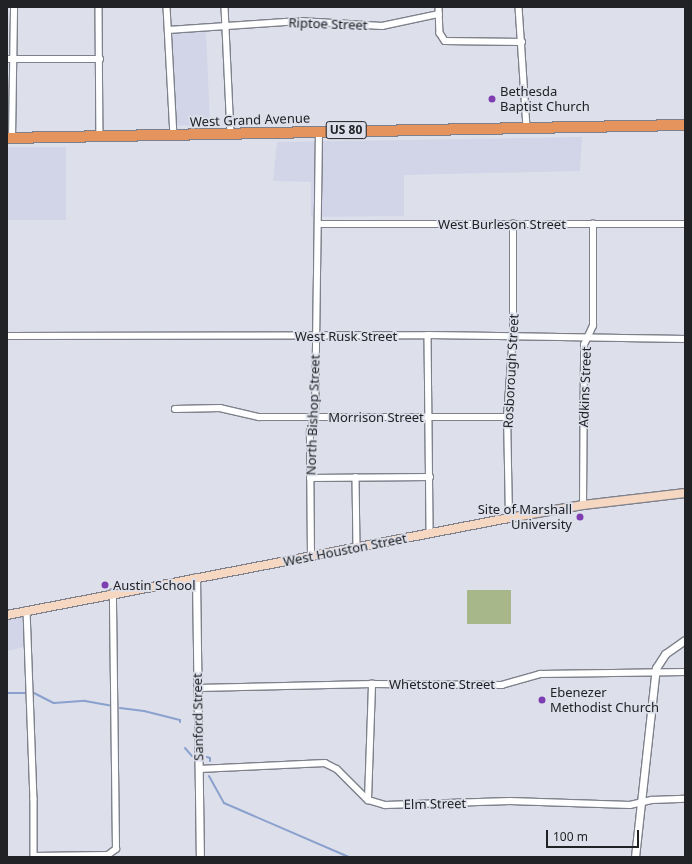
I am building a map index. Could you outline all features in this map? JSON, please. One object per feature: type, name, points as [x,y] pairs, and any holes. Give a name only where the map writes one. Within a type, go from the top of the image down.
[{"type":"highway","name":"West Grand Avenue","points":[[9,138],[685,125]]},
{"type":"main road","name":"West Houston Street","points":[[7,615],[113,593],[509,518],[583,505],[685,493]]},
{"type":"street","points":[[9,138],[14,59],[14,7]]},
{"type":"street","points":[[99,7],[100,136]]},
{"type":"street","points":[[167,7],[174,135]]},
{"type":"street","points":[[225,7],[231,133]]},
{"type":"street","points":[[439,7],[440,33],[445,41],[522,42]]},
{"type":"street","points":[[519,7],[527,127]]},
{"type":"street","name":"Riptoe Street","points":[[168,30],[226,28],[300,21],[382,26],[439,14]]},
{"type":"street","points":[[7,59],[100,59]]},
{"type":"street","name":"North Bishop Street","points":[[311,556],[310,432],[315,417],[319,131]]},
{"type":"street","name":"West Burleson Street","points":[[318,224],[685,224]]},
{"type":"street","name":"Rosborough Street","points":[[509,518],[507,417],[513,336],[513,224]]},
{"type":"street","name":"Adkins Street","points":[[583,505],[584,345],[593,326],[593,224]]},
{"type":"street","points":[[428,335],[430,534]]},
{"type":"street","name":"West Rusk Street","points":[[7,336],[428,335],[588,336],[685,339]]},
{"type":"street","name":"Morrison Street","points":[[174,409],[215,408],[254,417],[507,417]]},
{"type":"street","points":[[356,477],[357,548]]},
{"type":"street","points":[[310,478],[430,477]]},
{"type":"street","name":"Sanford Street","points":[[196,577],[200,857]]},
{"type":"street","points":[[27,610],[34,799],[34,857],[108,855],[114,851],[116,845],[113,593]]},
{"type":"street","points":[[635,857],[657,664],[665,654],[685,640]]},
{"type":"street","name":"Whetstone Street","points":[[198,688],[372,684],[502,685],[540,674],[685,672]]},
{"type":"street","points":[[368,800],[372,684]]},
{"type":"street","points":[[199,769],[325,764],[337,769],[368,800]]},
{"type":"street","name":"Elm Street","points":[[368,800],[391,805],[510,801],[630,805],[641,802],[685,799]]},
{"type":"shaded area","points":[[206,31],[210,124],[175,126],[171,32]]},
{"type":"shaded area","points":[[582,137],[580,171],[404,175],[404,216],[311,217],[311,182],[273,181],[277,142]]},
{"type":"shaded area","points":[[7,147],[66,147],[66,220],[7,220]]},
{"type":"shaded area","points":[[31,615],[32,645],[7,651],[7,619]]},
{"type":"green space","points":[[467,590],[511,590],[511,624],[467,624]]},
{"type":"waterway","points":[[7,693],[25,693]]},
{"type":"waterway","points":[[34,693],[54,703],[85,701],[112,706]]},
{"type":"waterway","points":[[120,708],[144,711],[180,720],[180,722]]},
{"type":"waterway","points":[[185,748],[192,756]]},
{"type":"waterway","points":[[207,757],[210,758],[210,761]]},
{"type":"waterway","points":[[209,776],[224,803],[349,857]]},
{"type":"place","name":"Bethesda Baptist Church","points":[[492,99]]},
{"type":"place","name":"Site of Marshall University","points":[[580,517]]},
{"type":"place","name":"Austin School","points":[[105,585]]},
{"type":"place","name":"Ebenezer Methodist Church","points":[[542,700]]}]
